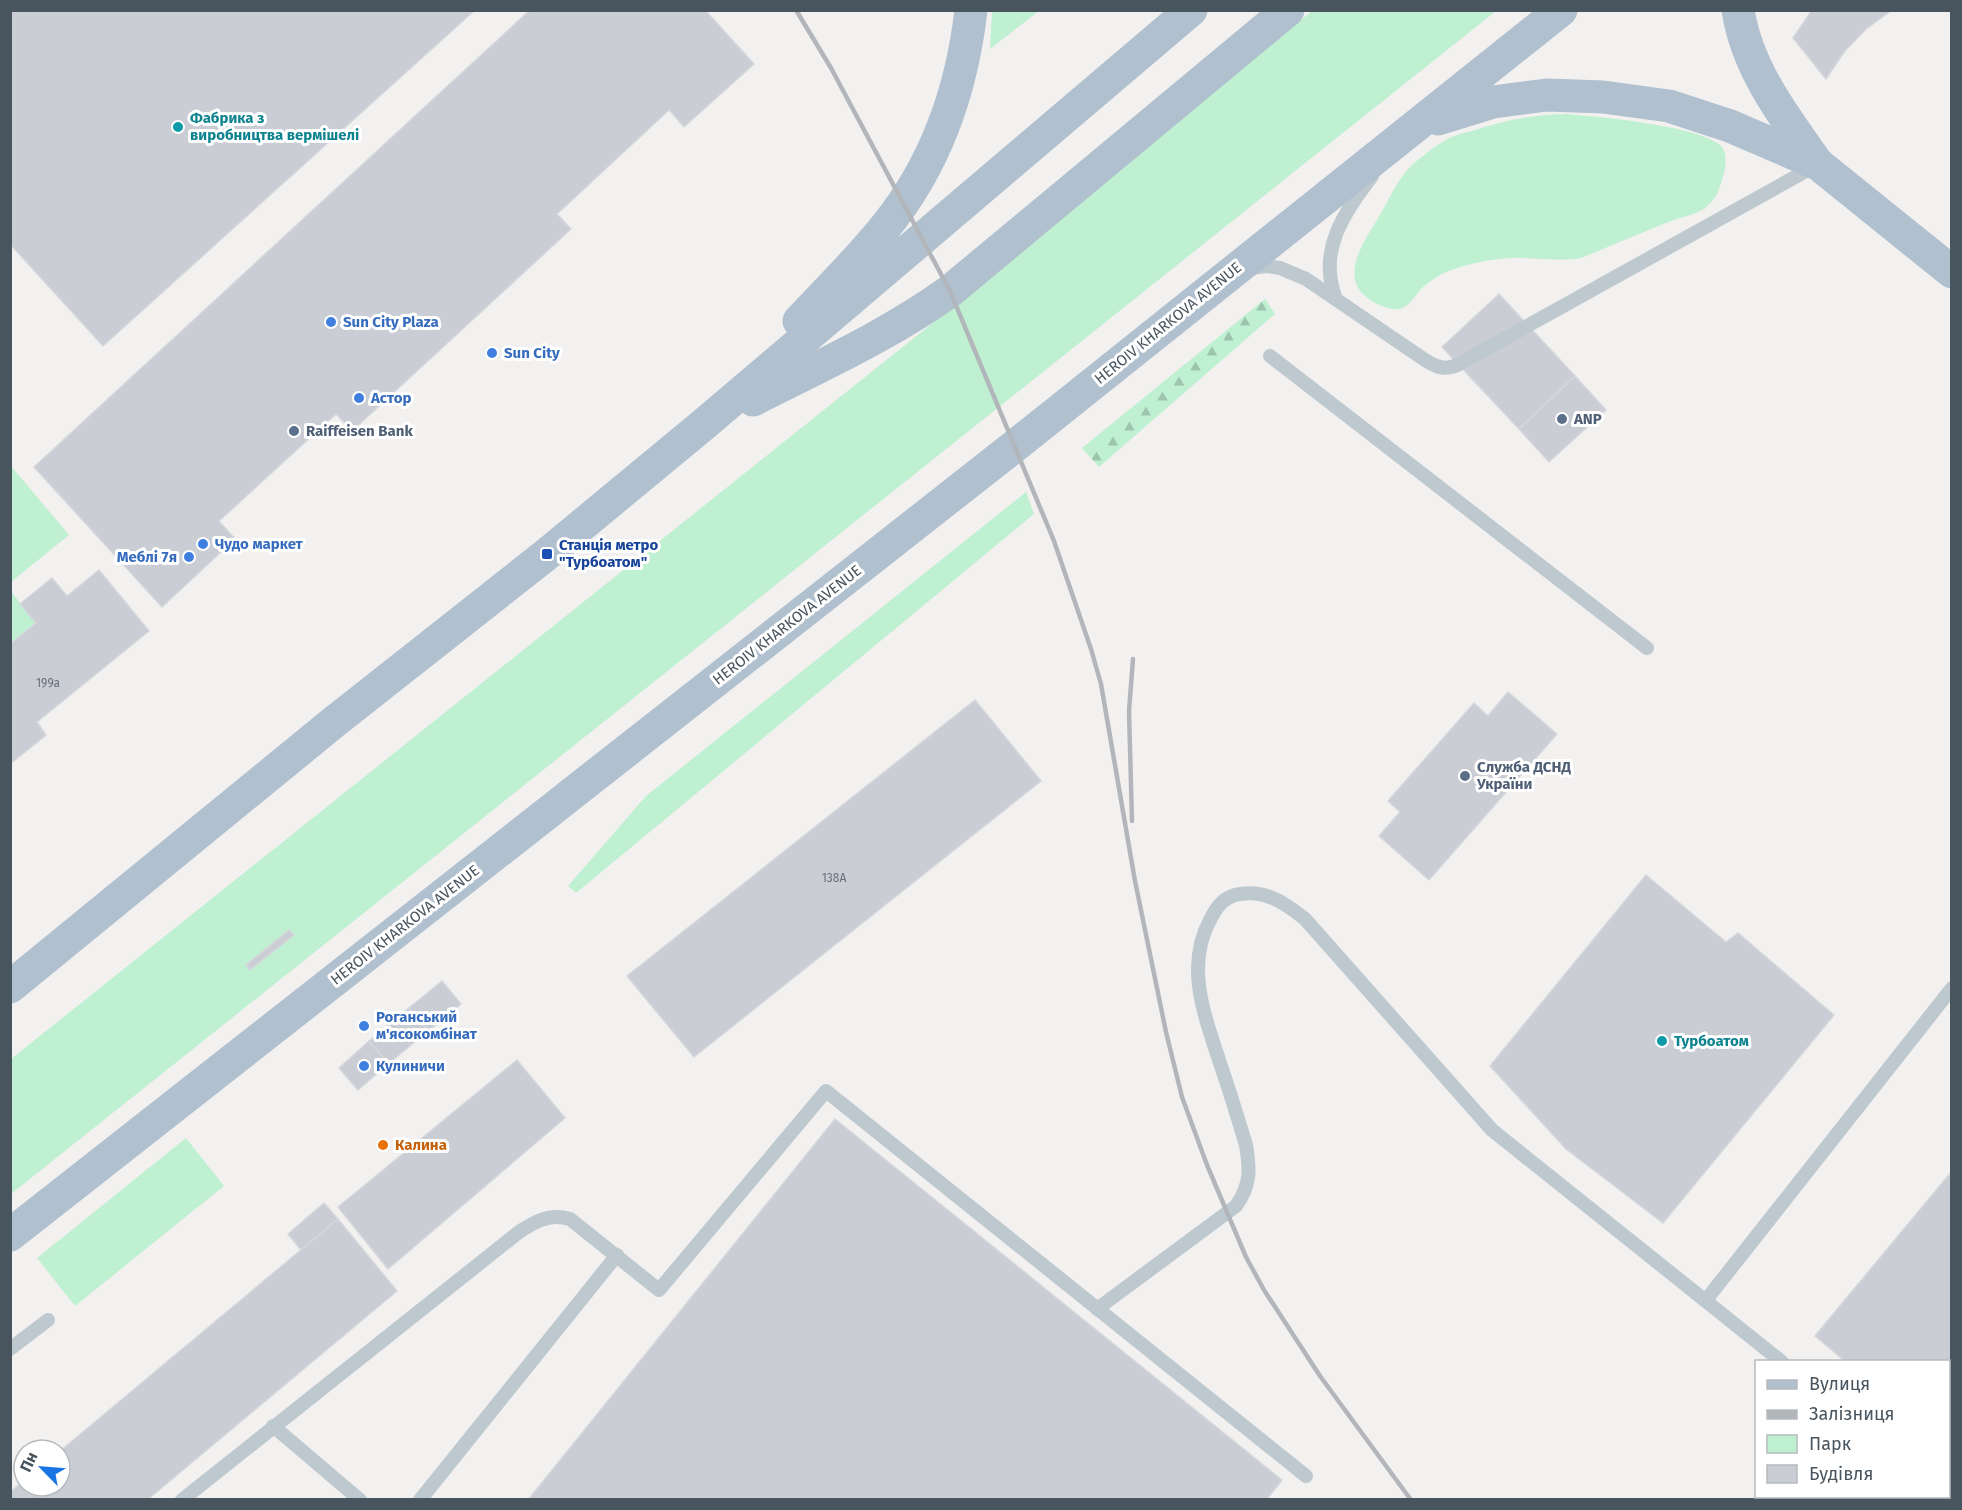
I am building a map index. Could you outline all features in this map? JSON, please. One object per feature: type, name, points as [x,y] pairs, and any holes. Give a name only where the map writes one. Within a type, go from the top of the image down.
[{"type":"main road","points":[[703,425],[885,227],[904,202],[925,167],[945,122],[960,77],[971,10]]},
{"type":"main road","points":[[10,987],[334,722],[547,554],[703,425],[1191,10]]},
{"type":"main road","points":[[703,425],[868,342],[931,305],[1288,10]]},
{"type":"main road","name":"HEROIV KHARKOVA AVENUE","points":[[10,1235],[1410,133],[1561,10]]},
{"type":"main road","points":[[1738,10],[1744,39],[1761,77],[1818,164]]},
{"type":"main road","points":[[1410,133],[1441,118],[1493,102],[1547,95],[1603,97],[1669,106],[1702,115],[1764,139],[1818,164],[1949,265]]},
{"type":"lane","points":[[1336,299],[1329,276],[1330,252],[1337,230],[1363,188],[1410,133]]},
{"type":"lane","points":[[1226,276],[1254,267],[1280,268],[1306,279],[1432,364],[1440,368],[1453,367],[1818,164]]},
{"type":"lane","points":[[1270,356],[1647,648]]},
{"type":"lane","points":[[1097,1309],[1236,1206],[1249,1182],[1250,1166],[1246,1145],[1205,1016],[1197,975],[1199,948],[1205,928],[1216,908],[1227,897],[1247,892],[1267,895],[1287,904],[1305,919],[1492,1130],[1780,1360]]},
{"type":"lane","points":[[1706,1300],[1952,988]]},
{"type":"lane","points":[[182,1500],[519,1232],[536,1222],[552,1216],[570,1219],[658,1290],[826,1091],[1306,1476]]},
{"type":"lane","points":[[420,1500],[617,1255]]},
{"type":"lane","points":[[10,1349],[48,1320]]},
{"type":"lane","points":[[273,1426],[360,1500]]},
{"type":"green space","points":[[992,10],[1039,11],[990,49]]},
{"type":"green space","points":[[1312,11],[1496,11],[11,1194],[11,1059],[949,310]]},
{"type":"green space","points":[[1565,114],[1648,123],[1694,133],[1711,140],[1724,150],[1726,163],[1718,193],[1709,205],[1697,212],[1581,258],[1564,260],[1513,258],[1468,265],[1436,277],[1420,290],[1409,304],[1397,309],[1381,306],[1364,295],[1357,286],[1354,276],[1355,265],[1364,243],[1394,189],[1410,167],[1432,149],[1455,135],[1518,119]]},
{"type":"green space","points":[[1265,299],[1275,314],[1099,467],[1082,448]]},
{"type":"green space","points":[[11,466],[69,535],[10,582]]},
{"type":"green space","points":[[1026,492],[1034,514],[576,893],[568,886],[646,796]]},
{"type":"green space","points":[[10,590],[36,623],[10,644]]},
{"type":"green space","points":[[186,1138],[224,1186],[75,1306],[37,1258]]},
{"type":"building","name":"Фабрика з виробництва вермішелі","points":[[10,10],[475,10],[103,346],[10,244]]},
{"type":"building","name":"Sun City Plaza","points":[[530,10],[705,10],[754,64],[684,127],[669,110],[557,214],[571,229],[352,431],[336,414],[219,521],[235,539],[162,607],[34,467]]},
{"type":"building","points":[[1812,10],[1892,10],[1866,29],[1844,52],[1826,79],[1793,38]]},
{"type":"building","points":[[1499,294],[1575,376],[1519,429],[1442,347]]},
{"type":"building","name":"ANP","points":[[1575,376],[1606,410],[1549,462],[1519,429]]},
{"type":"building","points":[[99,570],[149,631],[37,722],[46,735],[10,764],[10,644],[36,623],[20,604],[52,578],[67,596]]},
{"type":"building","name":"Служба ДСНД України","points":[[1508,692],[1557,734],[1429,880],[1379,836],[1400,812],[1388,801],[1474,703],[1488,716]]},
{"type":"building","points":[[975,700],[1041,781],[694,1057],[627,976]]},
{"type":"building","name":"Турбоатом","points":[[1646,875],[1726,942],[1738,933],[1834,1015],[1663,1223],[1566,1149],[1490,1066]]},
{"type":"building","points":[[289,930],[294,935],[250,970],[246,965]]},
{"type":"building","points":[[442,981],[461,1004],[428,1031],[409,1008]]},
{"type":"building","points":[[409,1008],[428,1031],[388,1064],[369,1041]]},
{"type":"building","name":"Кулиничи","points":[[369,1041],[388,1064],[358,1090],[339,1068]]},
{"type":"building","points":[[517,1060],[565,1118],[388,1269],[338,1207]]},
{"type":"building","points":[[835,1119],[1282,1480],[1266,1500],[528,1500]]},
{"type":"building","points":[[1952,1171],[1952,1449],[1950,1448],[1950,1360],[1844,1360],[1815,1336]]},
{"type":"building","points":[[324,1203],[338,1219],[301,1250],[288,1234]]},
{"type":"building","points":[[338,1219],[397,1291],[147,1500],[10,1500],[12,1490],[12,1498],[72,1498],[72,1441]]},
{"type":"railway","points":[[796,10],[831,68],[950,291],[1054,541],[1101,684],[1135,881],[1166,1032],[1182,1097],[1207,1165],[1246,1257],[1264,1290],[1320,1376],[1411,1500]]},
{"type":"railway","points":[[1132,821],[1129,711],[1133,659]]},
{"type":"place","name":"Фабрика з виробництва вермішелі","points":[[178,127]]},
{"type":"place","name":"Sun City Plaza","points":[[331,322]]},
{"type":"place","name":"Sun City","points":[[492,353]]},
{"type":"place","name":"Астор","points":[[359,398]]},
{"type":"place","name":"ANP","points":[[1562,419]]},
{"type":"place","name":"Raiffeisen Bank","points":[[294,431]]},
{"type":"place","name":"Чудо маркет","points":[[203,544]]},
{"type":"place","name":"Станція метро \"Турбоатом\"","points":[[547,554]]},
{"type":"place","name":"Меблі 7я","points":[[189,557]]},
{"type":"place","name":"Служба ДСНД України","points":[[1465,776]]},
{"type":"place","name":"Роганський м'ясокомбінат","points":[[364,1026]]},
{"type":"place","name":"Турбоатом","points":[[1662,1041]]},
{"type":"place","name":"Кулиничи","points":[[364,1066]]},
{"type":"place","name":"Калина","points":[[383,1145]]}]
